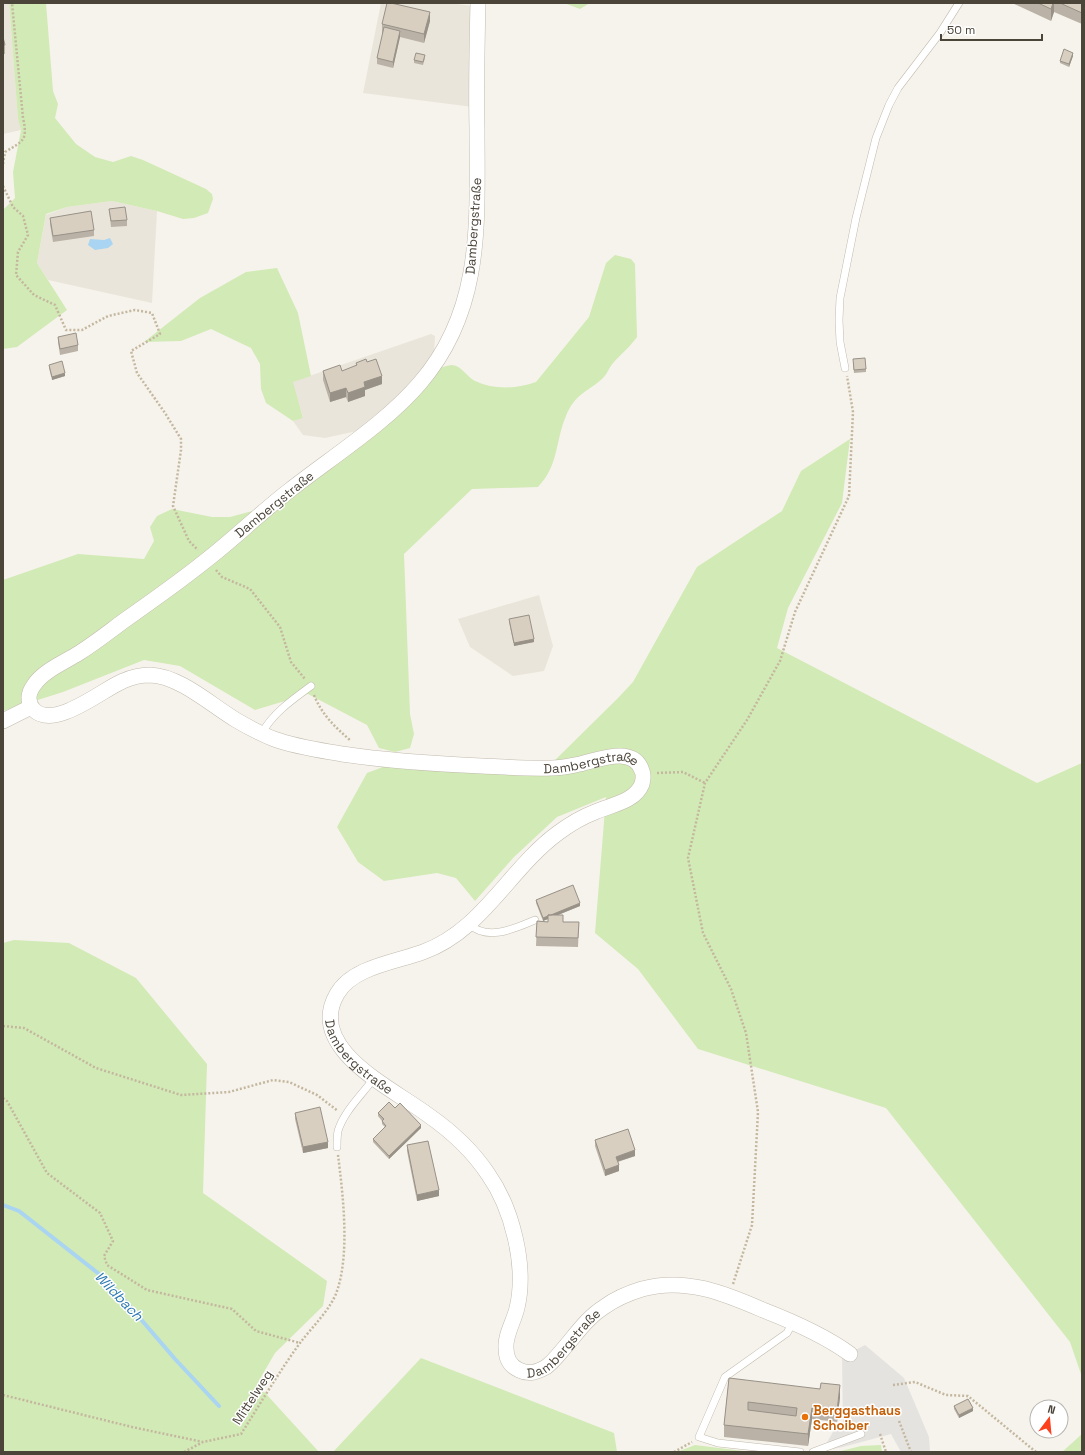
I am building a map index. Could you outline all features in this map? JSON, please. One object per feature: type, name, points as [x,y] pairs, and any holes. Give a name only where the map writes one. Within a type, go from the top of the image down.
[{"type":"street","name":"Dambergstraße","points":[[478,3],[475,234],[469,286],[463,309],[454,330],[435,363],[419,384],[398,405],[370,429],[282,496],[208,560],[85,650],[48,672],[37,681],[30,690],[30,707],[38,713],[48,716],[62,714],[124,680],[136,676],[159,675],[189,689],[238,721],[274,739],[294,745],[360,757],[414,762],[535,768],[557,768],[610,756],[622,756],[633,759],[640,765],[644,774],[643,782],[638,791],[630,798],[588,814],[550,838],[456,936],[442,945],[356,975],[345,983],[336,994],[331,1006],[330,1021],[334,1036],[341,1049],[354,1063],[429,1115],[457,1137],[489,1175],[498,1190],[507,1212],[518,1254],[520,1275],[519,1294],[506,1347],[506,1356],[510,1364],[518,1370],[528,1373],[541,1371],[552,1363],[588,1320],[605,1306],[623,1296],[646,1288],[666,1284],[707,1288],[729,1295],[793,1322],[836,1343],[850,1354]]},
{"type":"street","points":[[3,721],[30,707]]},
{"type":"lane","points":[[845,368],[840,342],[840,298],[856,218],[876,138],[889,105],[898,88],[940,33],[959,3]]},
{"type":"lane","points":[[262,733],[267,723],[275,714],[310,686]]},
{"type":"lane","points":[[469,924],[474,929],[490,933],[511,929],[535,920]]},
{"type":"lane","points":[[337,1147],[338,1133],[345,1116],[374,1078]]},
{"type":"lane","points":[[793,1322],[787,1333],[725,1377],[700,1437],[718,1443],[800,1452]]},
{"type":"lane","points":[[813,1452],[861,1434]]},
{"type":"path","points":[[3,164],[5,152],[23,141],[26,132],[23,118],[12,3]]},
{"type":"path","points":[[3,186],[14,207],[23,216],[28,235],[18,252],[16,275],[34,295],[55,305],[66,330],[82,330],[108,316],[135,310],[152,313],[160,334],[131,351],[137,373],[181,440],[181,450],[173,506],[190,541],[222,577],[250,589],[280,627],[291,662],[310,686],[317,703],[330,722],[357,746],[360,757]]},
{"type":"path","points":[[737,1272],[752,1225],[758,1112],[746,1033],[731,989],[703,933],[688,858],[705,783],[747,720],[780,661],[795,612],[849,496],[854,412],[845,368]]},
{"type":"path","points":[[644,774],[683,772],[705,783]]},
{"type":"path","points":[[3,1026],[24,1028],[96,1068],[181,1095],[229,1092],[273,1080],[289,1082],[317,1095],[345,1116]]},
{"type":"path","points":[[3,1098],[7,1101],[47,1173],[100,1213],[113,1241],[104,1256],[107,1265],[146,1290],[232,1309],[256,1331],[300,1343]]},
{"type":"path","name":"Mittelweg","points":[[3,1395],[132,1427],[203,1442],[241,1434],[300,1343],[331,1303],[337,1292],[343,1266],[344,1212],[337,1147]]},
{"type":"path","points":[[893,1385],[915,1382],[946,1395],[968,1396],[1036,1452]]},
{"type":"path","points":[[899,1421],[910,1452]]},
{"type":"path","points":[[880,1434],[886,1452]]},
{"type":"path","points":[[674,1452],[700,1437]]},
{"type":"path","points":[[184,1452],[203,1442]]},
{"type":"shaded area","points":[[3,3],[9,3],[18,118],[21,130],[3,134]]},
{"type":"shaded area","points":[[381,3],[449,3],[473,6],[473,107],[363,93]]},
{"type":"shaded area","points":[[112,201],[157,211],[152,303],[48,280],[37,263],[46,215],[67,207]]},
{"type":"shaded area","points":[[431,334],[435,336],[434,354],[403,395],[357,431],[325,438],[303,435],[293,421],[303,417],[292,382]]},
{"type":"shaded area","points":[[539,595],[553,646],[544,671],[513,676],[470,647],[458,619]]},
{"type":"shaded area","points":[[865,1345],[904,1378],[929,1437],[930,1452],[901,1452],[891,1434],[822,1451],[837,1425],[843,1424],[842,1357]]},
{"type":"green space","points":[[9,3],[46,3],[53,91],[58,104],[55,118],[76,144],[95,157],[113,162],[131,156],[143,160],[206,189],[212,194],[213,199],[208,213],[194,218],[183,219],[157,211],[112,201],[67,207],[46,214],[37,263],[67,310],[17,347],[3,349],[3,210],[15,198],[13,172],[21,130],[18,119]]},
{"type":"green space","points":[[564,3],[590,3],[580,9]]},
{"type":"green space","points":[[615,255],[631,259],[635,264],[637,337],[612,364],[604,377],[581,394],[569,409],[562,426],[553,462],[545,479],[538,487],[472,489],[404,554],[410,714],[414,734],[410,748],[395,752],[379,748],[367,725],[308,694],[255,710],[180,666],[144,660],[63,692],[3,711],[3,580],[78,554],[144,559],[154,541],[150,527],[157,516],[172,509],[212,517],[230,517],[256,510],[437,368],[450,365],[459,367],[475,381],[490,386],[505,388],[536,382],[589,317],[606,263]]},
{"type":"green space","points":[[277,268],[298,313],[311,376],[293,382],[303,418],[293,421],[266,403],[261,389],[260,364],[251,348],[211,329],[181,341],[144,342],[200,298],[246,272]]},
{"type":"green space","points":[[850,439],[842,503],[788,608],[777,648],[1037,783],[1082,763],[1082,1377],[1070,1342],[886,1108],[698,1049],[638,969],[595,933],[606,797],[557,817],[514,857],[475,901],[456,878],[437,873],[384,881],[358,862],[337,827],[367,773],[388,765],[545,770],[633,682],[697,567],[782,511],[801,471]]},
{"type":"green space","points":[[14,940],[69,943],[136,978],[207,1064],[203,1193],[327,1281],[323,1306],[275,1353],[257,1384],[319,1452],[3,1452],[3,943]]},
{"type":"green space","points":[[421,1358],[614,1433],[617,1452],[333,1452]]},
{"type":"green space","points":[[1082,1434],[1082,1452],[1062,1452]]},
{"type":"green space","points":[[695,1445],[751,1452],[677,1452]]},
{"type":"green space","points":[[881,1445],[882,1452],[837,1452],[861,1446]]},
{"type":"water","points":[[110,238],[113,244],[108,248],[95,250],[88,245],[90,239],[104,240]]},
{"type":"building","points":[[387,3],[430,12],[424,34],[382,24]]},
{"type":"building","points":[[1038,3],[1053,3],[1051,9]]},
{"type":"building","points":[[1060,3],[1082,3],[1082,13]]},
{"type":"building","points":[[384,27],[400,31],[393,62],[377,58]]},
{"type":"building","points":[[1064,49],[1073,53],[1069,64],[1060,61]]},
{"type":"building","points":[[416,53],[425,55],[423,62],[414,60]]},
{"type":"building","points":[[125,207],[127,220],[111,221],[109,209]]},
{"type":"building","points":[[91,211],[94,230],[53,236],[50,218]]},
{"type":"building","points":[[76,333],[78,345],[60,349],[58,337]]},
{"type":"building","points":[[865,358],[866,369],[854,370],[853,359]]},
{"type":"building","points":[[366,359],[367,362],[376,359],[382,376],[364,382],[365,387],[348,393],[346,388],[330,393],[323,371],[340,365],[342,371],[357,365],[356,363]]},
{"type":"building","points":[[62,361],[65,373],[52,377],[49,365]]},
{"type":"building","points":[[529,615],[534,639],[514,643],[509,619]]},
{"type":"building","points":[[573,885],[580,903],[543,918],[536,900]]},
{"type":"building","points":[[548,915],[563,915],[563,922],[579,922],[578,938],[536,937],[537,921],[548,922]]},
{"type":"building","points":[[389,1102],[395,1108],[400,1103],[421,1125],[389,1156],[373,1139],[386,1126],[382,1121],[384,1119],[378,1113]]},
{"type":"building","points":[[320,1107],[328,1142],[303,1147],[295,1113]]},
{"type":"building","points":[[628,1129],[635,1150],[616,1157],[619,1165],[605,1170],[595,1140]]},
{"type":"building","points":[[428,1141],[439,1190],[417,1195],[407,1145]]},
{"type":"building","points":[[729,1378],[820,1389],[821,1383],[840,1385],[837,1411],[812,1408],[808,1434],[724,1425]],"holes":[[[748,1402],[797,1408],[796,1416],[748,1410]]]},
{"type":"building","points":[[968,1399],[973,1408],[959,1415],[954,1406]]},
{"type":"waterway","name":"Wildbach","points":[[3,1205],[19,1211],[108,1281],[175,1359],[219,1406]]},
{"type":"place","name":"Berggasthaus Schoiber","points":[[805,1417]]}]
